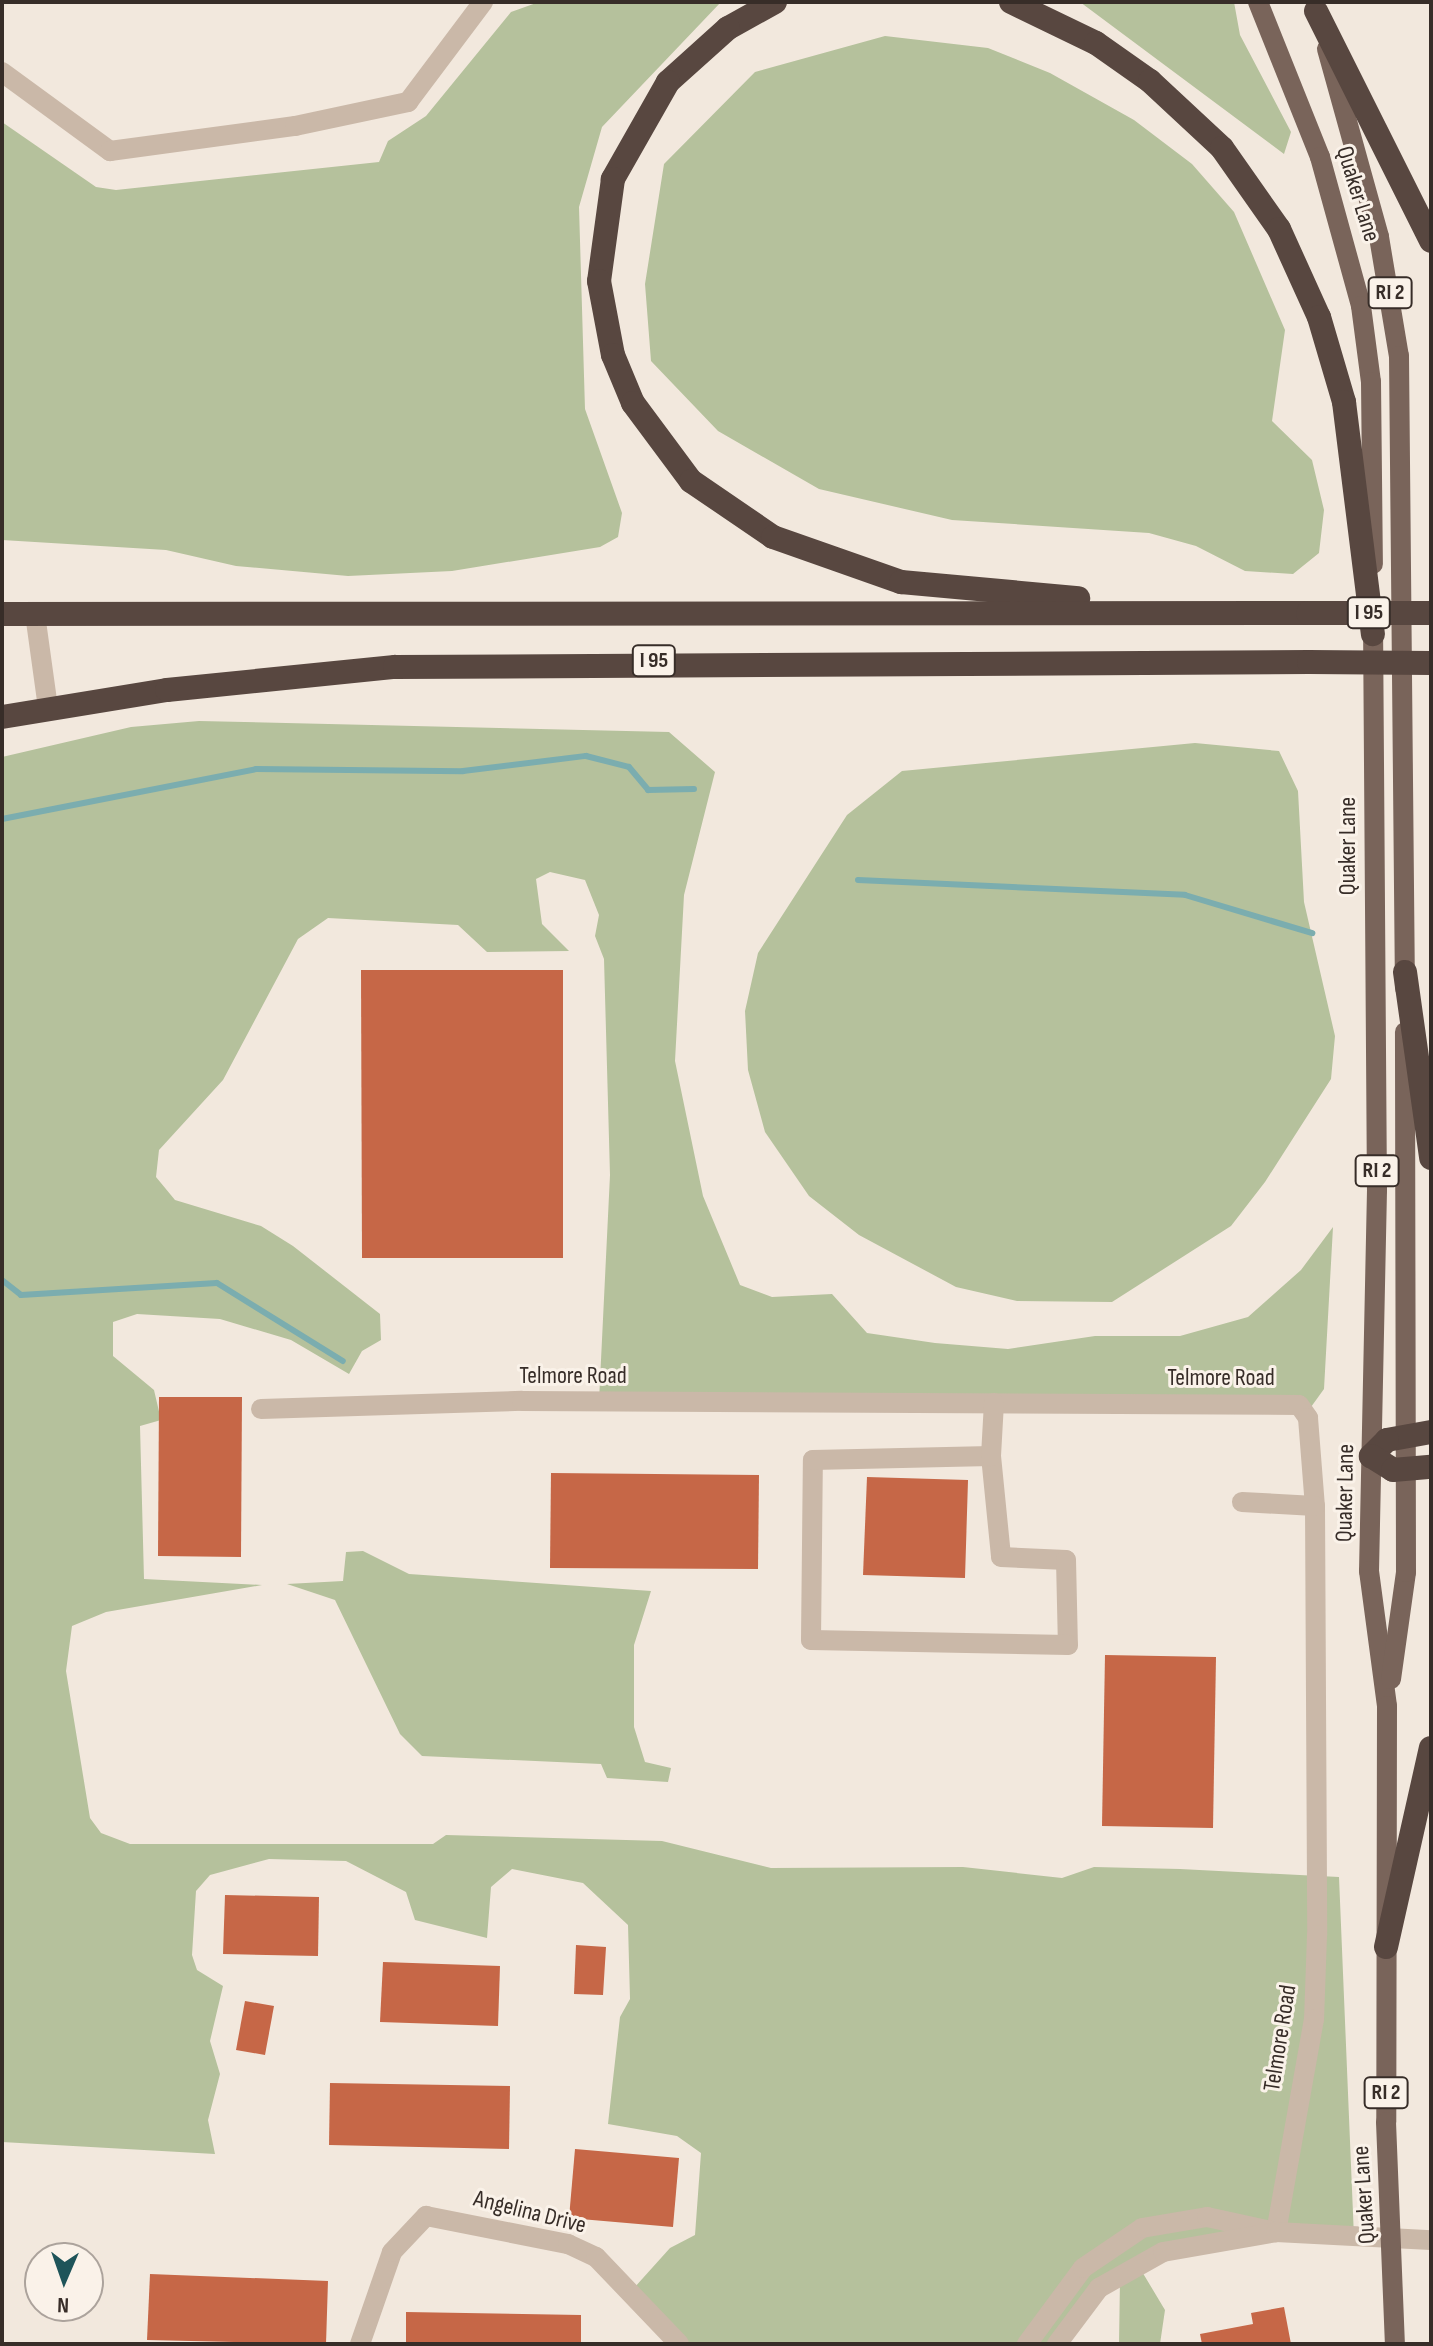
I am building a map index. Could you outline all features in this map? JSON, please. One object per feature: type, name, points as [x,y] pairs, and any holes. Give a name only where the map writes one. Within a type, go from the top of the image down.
[{"type":"highway","points":[[775,2],[728,28],[668,82],[630,139],[607,204],[599,281],[606,330],[633,403],[666,455],[753,526],[901,582],[965,593],[1308,613]]},
{"type":"highway","points":[[1011,2],[1086,37],[1150,81],[1222,148],[1279,229],[1319,317],[1344,402],[1373,634]]},
{"type":"highway","points":[[1314,6],[1431,241]]},
{"type":"highway","name":"I 95","points":[[2,614],[1431,613]]},
{"type":"highway","name":"I 95","points":[[2,717],[48,708],[283,677],[515,663],[1431,663]]},
{"type":"highway","points":[[1405,972],[1431,1158]]},
{"type":"highway","points":[[1371,1456],[1405,1435],[1431,1432]]},
{"type":"highway","points":[[1371,1456],[1403,1472],[1431,1467]]},
{"type":"highway","points":[[1386,1947],[1431,1748]]},
{"type":"main road","name":"Quaker Lane","points":[[1258,2],[1320,157],[1361,306],[1372,397],[1369,1571],[1387,1706],[1386,1947],[1395,2344]]},
{"type":"main road","name":"Quaker Lane","points":[[1314,6],[1376,224],[1399,356],[1405,972],[1403,1472],[1406,1572],[1387,1706]]},
{"type":"street","points":[[2,72],[110,151],[295,126],[408,102],[483,2]]},
{"type":"street","points":[[35,614],[48,708]]},
{"type":"street","name":"Telmore Road","points":[[261,1409],[404,1403],[1299,1405],[1308,1418],[1315,1506],[1314,2019],[1276,2232]]},
{"type":"street","points":[[991,1456],[813,1460],[811,1640],[1068,1645],[1066,1560],[1001,1557],[991,1456],[994,1403]]},
{"type":"street","points":[[1242,1502],[1315,1506]]},
{"type":"street","name":"Angelina Drive","points":[[360,2344],[387,2262],[426,2216],[568,2244],[596,2257],[679,2344]]},
{"type":"street","points":[[1027,2344],[1083,2268],[1142,2228],[1207,2217],[1276,2232],[1431,2240]]},
{"type":"street","points":[[1057,2344],[1099,2288],[1131,2266],[1172,2250],[1276,2232]]},
{"type":"green space","points":[[539,2],[721,2],[602,127],[579,207],[585,409],[622,513],[618,537],[600,547],[452,571],[348,576],[236,566],[166,550],[2,540],[2,122],[96,187],[116,190],[379,162],[388,141],[426,116],[511,12]]},
{"type":"green space","points":[[1080,2],[1234,2],[1240,35],[1291,132],[1284,154]]},
{"type":"green space","points":[[885,36],[988,48],[1050,73],[1134,120],[1192,164],[1234,212],[1285,330],[1272,421],[1312,460],[1324,510],[1319,553],[1293,574],[1245,571],[1196,546],[1149,533],[952,520],[819,489],[718,431],[651,361],[645,284],[664,164],[755,72]]},
{"type":"green space","points":[[199,721],[669,732],[715,772],[684,895],[675,1061],[703,1196],[740,1285],[772,1297],[832,1294],[867,1333],[935,1343],[1008,1349],[1095,1336],[1180,1336],[1248,1317],[1301,1270],[1333,1227],[1324,1389],[1311,1407],[599,1401],[610,1175],[604,959],[595,936],[599,915],[585,880],[550,872],[536,879],[542,924],[569,951],[487,952],[458,925],[328,918],[298,939],[223,1080],[159,1150],[156,1177],[175,1200],[261,1226],[293,1246],[380,1314],[381,1340],[362,1351],[349,1374],[291,1340],[220,1319],[137,1314],[113,1322],[113,1356],[154,1390],[161,1420],[140,1426],[144,1579],[262,1585],[106,1612],[72,1626],[66,1671],[90,1818],[101,1833],[130,1844],[433,1844],[446,1835],[662,1841],[771,1868],[963,1867],[1062,1878],[1094,1867],[1339,1877],[1354,2237],[1272,2233],[1176,2250],[1141,2270],[1165,2310],[1160,2344],[1119,2344],[1120,2280],[1060,2344],[678,2344],[634,2288],[670,2248],[695,2235],[701,2153],[677,2136],[608,2124],[620,2017],[630,1999],[628,1925],[583,1883],[512,1869],[491,1887],[487,1938],[415,1920],[406,1892],[346,1861],[269,1859],[210,1875],[196,1891],[192,1955],[197,1970],[223,1986],[210,2041],[220,2074],[208,2120],[215,2154],[2,2142],[2,757],[131,727]]},
{"type":"green space","points":[[1195,743],[1279,751],[1298,791],[1304,902],[1335,1036],[1331,1079],[1265,1182],[1231,1226],[1112,1302],[1017,1301],[956,1287],[859,1235],[809,1196],[765,1132],[748,1070],[745,1011],[758,953],[847,815],[902,771]]},
{"type":"green space","points":[[363,1551],[409,1574],[651,1591],[634,1645],[634,1727],[645,1762],[671,1768],[668,1782],[607,1778],[601,1764],[422,1756],[400,1734],[335,1600],[287,1584],[343,1581],[346,1552]]},
{"type":"building","points":[[361,970],[563,970],[563,1258],[362,1258]]},
{"type":"building","points":[[159,1397],[242,1397],[241,1557],[158,1556]]},
{"type":"building","points":[[551,1473],[759,1475],[758,1569],[550,1568]]},
{"type":"building","points":[[867,1477],[968,1480],[965,1578],[863,1575]]},
{"type":"building","points":[[1105,1655],[1216,1657],[1213,1828],[1102,1826]]},
{"type":"building","points":[[225,1895],[319,1897],[318,1956],[223,1954]]},
{"type":"building","points":[[576,1945],[606,1947],[603,1995],[574,1994]]},
{"type":"building","points":[[383,1962],[500,1966],[498,2026],[380,2022]]},
{"type":"building","points":[[245,2001],[274,2006],[265,2055],[236,2050]]},
{"type":"building","points":[[330,2083],[510,2086],[509,2149],[329,2145]]},
{"type":"building","points":[[575,2149],[679,2158],[673,2227],[569,2218]]},
{"type":"building","points":[[150,2274],[328,2281],[326,2344],[147,2340]]},
{"type":"building","points":[[1284,2307],[1291,2344],[1202,2344],[1200,2334],[1253,2324],[1251,2313]]},
{"type":"building","points":[[406,2312],[581,2315],[581,2344],[406,2344]]},
{"type":"waterway","points":[[2,819],[256,769],[463,771],[586,756],[629,767],[648,790],[694,789]]},
{"type":"waterway","points":[[858,880],[1185,895],[1312,933]]},
{"type":"waterway","points":[[2,1280],[21,1295],[217,1283],[343,1361]]}]
